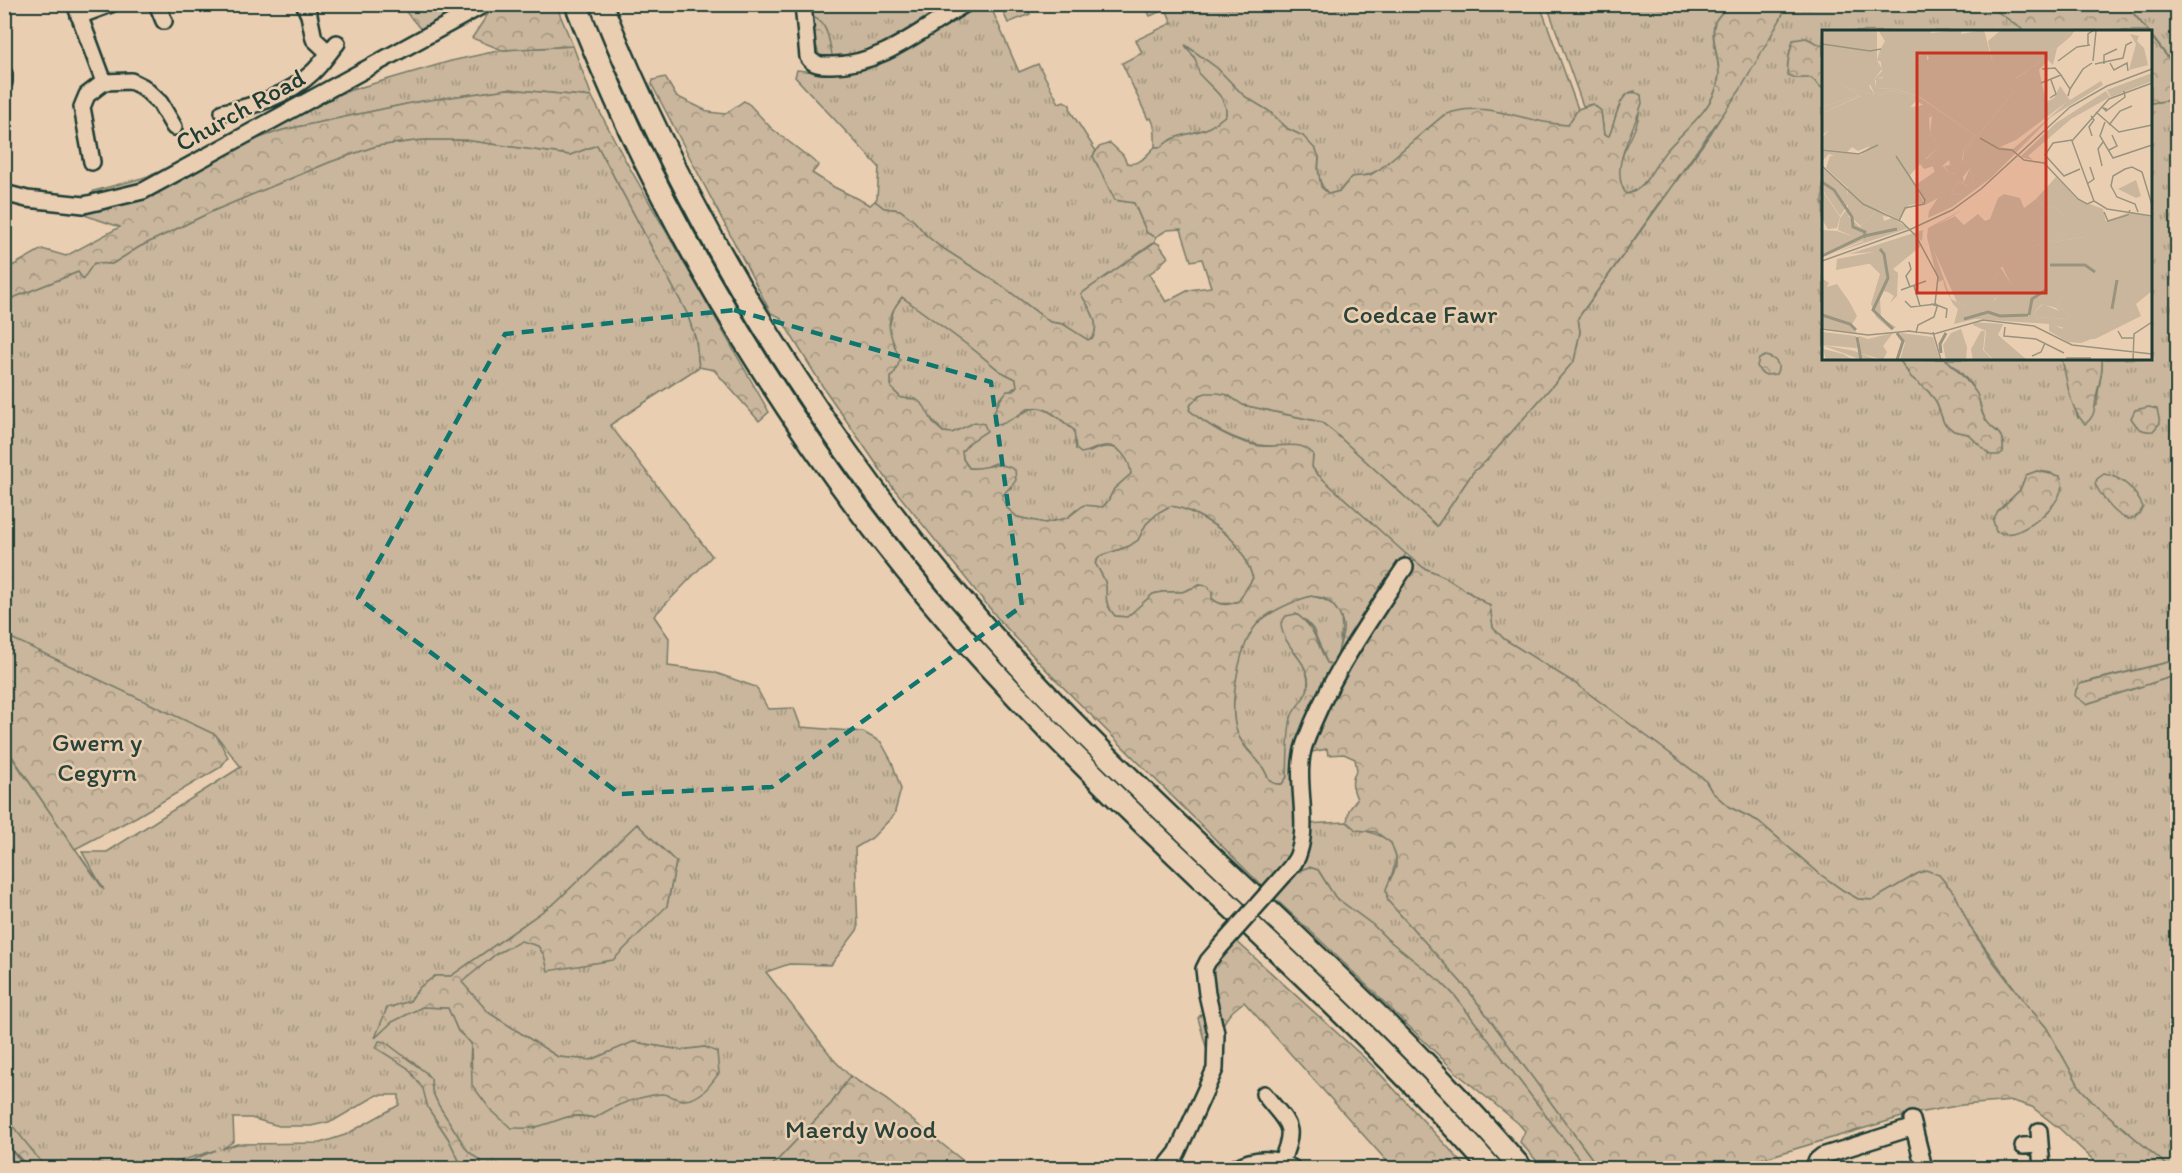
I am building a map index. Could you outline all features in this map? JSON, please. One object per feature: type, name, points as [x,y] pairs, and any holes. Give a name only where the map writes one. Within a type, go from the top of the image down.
[{"type":"highway","points":[[576,4],[654,179],[701,266],[752,352],[801,427],[897,558],[951,624],[1038,719],[1139,820],[1341,1011],[1491,1168]]},
{"type":"highway","points":[[601,4],[633,80],[673,162],[755,310],[814,405],[865,478],[946,582],[1010,657],[1088,738],[1378,1017],[1451,1090],[1521,1168]]},
{"type":"street","points":[[105,82],[77,10],[111,4]]},
{"type":"street","points":[[157,4],[164,21]]},
{"type":"street","points":[[223,112],[247,107],[291,87],[313,72],[333,48],[314,39],[304,4]]},
{"type":"street","name":"Church Road","points":[[4,193],[27,199],[84,205],[143,191],[485,4]]},
{"type":"street","points":[[803,4],[808,57],[812,63],[844,65],[874,58],[965,4]]},
{"type":"street","points":[[4,74],[4,82]]},
{"type":"street","points":[[92,162],[82,106],[87,95],[105,82],[131,81],[143,87],[160,103],[174,127]]},
{"type":"street","points":[[1165,1168],[1177,1153],[1215,1069],[1216,1033],[1204,969],[1208,961],[1295,862],[1302,842],[1301,768],[1305,744],[1326,695],[1366,623],[1405,567]]},
{"type":"street","points":[[1235,1168],[1259,1160],[1287,1165],[1290,1130],[1264,1094]]},
{"type":"street","points":[[1813,1168],[1822,1156],[1913,1123],[1924,1168]]},
{"type":"street","points":[[2023,1146],[2039,1138],[2042,1168]]},
{"type":"highlighted area","points":[[734,310],[991,382],[1022,606],[772,787],[620,794],[358,598],[505,334]]},
{"type":"green space","points":[[1717,4],[1724,10],[1713,29],[1719,78],[1713,96],[1702,113],[1666,152],[1644,183],[1625,194],[1619,172],[1623,153],[1639,114],[1635,91],[1624,97],[1609,136],[1604,136],[1601,111],[1593,104],[1583,106],[1547,5]]},
{"type":"green space","points":[[400,5],[476,5],[425,34]]},
{"type":"green space","points":[[485,5],[556,5],[573,46],[502,50],[472,38],[492,8]]},
{"type":"green space","points":[[807,5],[956,5],[906,36],[856,58],[820,58]]},
{"type":"green space","points":[[974,5],[990,5],[1019,72],[1038,64],[1059,103],[1064,101],[1070,105],[1071,112],[1096,151],[1093,156],[1115,200],[1134,203],[1147,233],[1156,237],[1155,242],[1081,294],[1096,326],[1093,338],[1088,340],[1063,324],[1050,322],[998,283],[939,246],[900,210],[884,208],[875,201],[879,167],[795,77],[797,70],[824,73],[868,69]]},
{"type":"green space","points":[[1000,5],[1026,5],[1030,14],[1008,23]]},
{"type":"green space","points":[[1165,5],[1540,5],[1578,109],[1568,125],[1444,115],[1380,169],[1349,181],[1340,191],[1329,194],[1320,181],[1319,157],[1303,136],[1288,129],[1269,111],[1244,96],[1217,68],[1187,46],[1196,60],[1202,77],[1224,102],[1226,115],[1206,129],[1177,137],[1161,147],[1155,147],[1153,121],[1151,118],[1148,119],[1122,63],[1142,53],[1136,40],[1172,23],[1166,9],[1150,16],[1148,12]]},
{"type":"green space","name":"Coedcae Fawr","points":[[1718,5],[1786,5],[1740,90],[1578,318],[1580,332],[1574,361],[1486,461],[1473,472],[1437,526],[1321,422],[1243,405],[1228,395],[1218,393],[1200,395],[1191,404],[1189,410],[1204,422],[1241,441],[1260,446],[1295,445],[1308,449],[1313,454],[1312,467],[1316,473],[1406,554],[1361,620],[1409,571],[1414,560],[1490,606],[1493,628],[1504,639],[1573,682],[1668,752],[1705,780],[1712,792],[1729,807],[1758,821],[1821,875],[1844,891],[1858,899],[1873,900],[1926,870],[1939,875],[1955,894],[1970,927],[1992,960],[2046,1027],[2081,1089],[2096,1105],[2170,1168],[2102,1168],[2060,1129],[2032,1107],[2013,1101],[1962,1105],[1912,1114],[1737,1168],[1599,1168],[1469,991],[1388,901],[1386,889],[1396,867],[1396,856],[1391,843],[1376,832],[1356,830],[1347,822],[1349,810],[1357,799],[1352,784],[1357,770],[1355,759],[1344,754],[1328,755],[1327,749],[1302,754],[1302,824],[1281,880],[1309,867],[1318,870],[1335,897],[1373,925],[1455,996],[1586,1168],[1543,1168],[1520,1142],[1525,1131],[1518,1123],[1459,1075],[1272,896],[1000,621],[891,485],[823,387],[780,317],[771,313],[652,85],[653,80],[665,77],[676,96],[709,112],[725,114],[744,101],[771,128],[819,165],[812,173],[870,205],[875,201],[884,208],[900,210],[939,246],[998,283],[1050,322],[1063,324],[1088,340],[1093,338],[1096,326],[1081,294],[1155,242],[1168,257],[1149,274],[1166,302],[1189,290],[1211,287],[1202,259],[1191,261],[1181,229],[1167,230],[1156,237],[1147,233],[1134,203],[1115,200],[1093,156],[1099,147],[1110,143],[1123,155],[1127,163],[1136,163],[1155,147],[1161,147],[1177,137],[1206,129],[1226,115],[1224,103],[1218,93],[1200,75],[1195,59],[1185,45],[1217,68],[1244,96],[1269,111],[1288,129],[1303,136],[1316,150],[1319,157],[1321,187],[1329,194],[1340,191],[1351,177],[1370,175],[1380,169],[1444,115],[1475,109],[1490,110],[1552,124],[1568,125],[1578,109],[1593,104],[1601,111],[1604,135],[1609,136],[1619,106],[1628,94],[1634,92],[1641,95],[1642,103],[1621,161],[1621,184],[1626,194],[1633,192],[1644,183],[1666,151],[1702,113],[1713,96],[1719,78],[1714,29],[1715,22],[1723,11]],"holes":[[[902,297],[1000,371],[1016,379],[1017,386],[1013,391],[1007,391],[1002,398],[993,422],[1003,424],[1031,408],[1044,409],[1074,430],[1076,449],[1081,453],[1110,446],[1123,454],[1129,464],[1131,474],[1114,489],[1103,507],[1084,505],[1067,518],[1045,523],[1017,517],[1007,508],[1002,498],[1016,480],[1015,470],[1002,465],[969,468],[963,459],[962,451],[970,442],[987,431],[984,424],[975,422],[952,433],[943,432],[934,424],[924,406],[916,399],[901,398],[891,388],[891,377],[900,360],[889,328],[891,314]],[[1170,506],[1187,510],[1215,526],[1236,544],[1253,578],[1239,601],[1228,604],[1219,603],[1212,599],[1208,586],[1200,585],[1182,592],[1153,594],[1127,617],[1115,616],[1108,606],[1105,582],[1095,563],[1100,556],[1129,546],[1138,540],[1146,524]],[[1311,596],[1323,598],[1336,609],[1341,618],[1343,632],[1337,661],[1331,664],[1327,663],[1312,630],[1296,614],[1286,616],[1281,623],[1285,638],[1306,670],[1308,689],[1290,720],[1287,777],[1282,784],[1277,784],[1271,782],[1239,737],[1235,721],[1235,691],[1241,659],[1251,632],[1263,619],[1290,603]]]},
{"type":"green space","points":[[1786,5],[1988,5],[2024,30],[1822,30],[1822,45],[1791,51],[1796,78],[1811,77],[1822,88],[1822,360],[1900,360],[1911,377],[1936,401],[1944,423],[1954,431],[1968,434],[1983,448],[2003,451],[2002,439],[1984,417],[1976,393],[1969,382],[1946,360],[2062,360],[2078,418],[2097,405],[2102,360],[2152,360],[2152,103],[2177,99],[2177,660],[2080,684],[2076,690],[2086,704],[2177,675],[2177,1168],[2170,1168],[2096,1105],[2081,1089],[2046,1027],[2026,1004],[1970,927],[1955,894],[1926,871],[1874,900],[1858,899],[1844,891],[1821,875],[1758,821],[1729,807],[1712,792],[1705,780],[1668,752],[1573,682],[1504,639],[1493,628],[1490,606],[1443,576],[1424,568],[1401,550],[1316,473],[1312,467],[1313,454],[1298,447],[1267,446],[1241,440],[1213,427],[1189,410],[1191,404],[1200,395],[1206,392],[1218,392],[1228,395],[1243,405],[1321,422],[1437,526],[1473,472],[1486,461],[1574,361],[1580,332],[1578,318],[1711,133],[1781,18]],"holes":[[[2037,471],[2051,473],[2054,504],[2030,525],[1998,511],[2020,490],[2026,475]]]},
{"type":"green space","points":[[1988,5],[2126,5],[2147,30],[2024,30]]},
{"type":"green space","points":[[2127,5],[2177,5],[2177,69],[2152,36],[2152,30],[2147,30]]},
{"type":"green space","points":[[815,18],[826,30],[833,60],[820,58],[808,19]]},
{"type":"green space","points":[[1806,38],[1822,46],[1822,88],[1811,78],[1796,78],[1788,75],[1788,62],[1793,40]]},
{"type":"green space","points":[[2152,38],[2177,69],[2177,99],[2152,103]]},
{"type":"green space","points":[[573,46],[592,97],[508,89],[416,102],[283,130],[226,149],[341,93],[451,61],[502,50]]},
{"type":"green space","points":[[508,89],[592,97],[623,156],[769,412],[759,421],[714,370],[699,367],[696,340],[687,313],[597,145],[570,155],[465,140],[422,140],[376,146],[330,162],[213,211],[139,247],[112,264],[94,263],[83,279],[78,272],[5,301],[5,270],[42,249],[66,256],[120,227],[75,212],[94,191],[142,178],[283,130],[416,102]]},
{"type":"green space","points":[[422,140],[465,140],[570,155],[597,145],[687,313],[696,340],[699,367],[610,425],[712,556],[654,616],[669,638],[668,666],[713,672],[756,687],[768,709],[794,708],[801,727],[863,732],[881,742],[892,762],[901,789],[894,815],[872,838],[855,848],[858,929],[831,965],[789,964],[766,972],[835,1061],[850,1076],[831,1104],[770,1168],[484,1168],[480,1161],[467,1150],[439,1106],[432,1091],[431,1079],[414,1062],[404,1056],[395,1058],[408,1068],[424,1089],[428,1108],[448,1138],[463,1168],[173,1168],[216,1150],[164,1168],[36,1168],[5,1139],[4,746],[104,890],[82,852],[107,852],[241,767],[216,735],[5,636],[5,301],[78,272],[94,263],[112,264],[139,247],[213,211],[330,162],[376,146]],"holes":[[[637,824],[676,862],[667,906],[544,955],[538,945],[521,940],[496,954],[461,982],[489,1013],[558,1057],[591,1060],[634,1042],[681,1050],[705,1047],[684,1100],[666,1094],[648,1095],[619,1104],[595,1118],[579,1116],[564,1118],[534,1128],[470,1066],[471,1043],[458,1031],[448,1008],[422,1007],[392,1022],[377,1036],[387,1008],[410,1001],[419,988],[435,976],[451,976],[556,902]],[[377,1095],[399,1095],[399,1105],[345,1135],[320,1143],[237,1144],[222,1149],[234,1141],[233,1118],[251,1118],[279,1126],[311,1126],[333,1121]]]},
{"type":"green space","points":[[902,297],[1000,371],[1016,379],[1017,386],[1000,398],[993,415],[1018,417],[1034,409],[1048,411],[1074,430],[1076,449],[1090,452],[1105,447],[1118,449],[1123,453],[1130,465],[1131,474],[1114,489],[1103,507],[1076,510],[1067,518],[1044,523],[1017,517],[1007,508],[1002,498],[1005,491],[1012,487],[996,463],[981,469],[969,468],[963,459],[962,451],[980,435],[963,428],[952,433],[943,432],[930,417],[901,398],[891,388],[891,377],[895,372],[895,346],[888,331],[894,308]]},
{"type":"green space","points":[[1765,356],[1777,362],[1776,374],[1766,375],[1760,372],[1757,366],[1759,359]]},
{"type":"green space","points":[[1900,360],[1946,360],[1949,362],[1977,394],[1984,417],[2002,439],[2003,452],[1999,455],[1990,455],[1968,434],[1954,431],[1944,423],[1936,401],[1911,377]]},
{"type":"green space","points":[[2062,360],[2102,360],[2102,372],[2094,410],[2092,417],[2085,424],[2075,410]]},
{"type":"green space","points":[[2149,407],[2157,409],[2160,423],[2153,431],[2145,431],[2140,429],[2131,418],[2135,410]]},
{"type":"green space","points":[[2037,471],[2060,476],[2062,484],[2056,501],[2043,516],[2026,527],[2010,534],[1996,532],[1993,520],[1998,511],[2020,490],[2026,475]]},
{"type":"green space","points":[[2104,474],[2123,481],[2136,495],[2143,507],[2137,516],[2131,519],[2124,517],[2110,506],[2095,484],[2097,479]]},
{"type":"green space","points":[[1170,506],[1196,515],[1230,538],[1248,564],[1253,578],[1239,601],[1232,603],[1216,602],[1200,585],[1182,592],[1153,594],[1128,617],[1115,616],[1108,606],[1105,582],[1095,563],[1100,556],[1129,546],[1138,540],[1146,524]]},
{"type":"green space","points":[[1311,596],[1333,605],[1339,612],[1342,629],[1337,661],[1327,663],[1313,629],[1305,620],[1292,650],[1305,666],[1308,680],[1307,696],[1291,717],[1287,777],[1282,784],[1277,784],[1270,780],[1238,735],[1233,709],[1236,678],[1244,647],[1257,624],[1282,607]]},
{"type":"green space","name":"Gwern y Cegyrn","points":[[5,635],[216,735],[228,757],[221,767],[136,817],[75,849],[5,746]]},
{"type":"green space","points":[[2177,660],[2177,675],[2086,704],[2075,696],[2080,684]]},
{"type":"green space","points":[[1347,822],[1356,828],[1381,836],[1395,849],[1396,862],[1386,889],[1388,901],[1469,991],[1599,1168],[1586,1168],[1455,996],[1441,982],[1373,925],[1335,897],[1318,870],[1309,867],[1284,875],[1304,824]]},
{"type":"green space","points":[[637,824],[676,862],[667,906],[613,960],[548,971],[544,955],[538,946],[521,941],[496,954],[462,982],[489,1013],[558,1057],[591,1060],[633,1042],[681,1050],[705,1047],[717,1052],[719,1073],[700,1095],[683,1100],[664,1094],[643,1097],[619,1105],[595,1118],[570,1116],[532,1128],[511,1128],[490,1109],[472,1085],[471,1043],[458,1031],[448,1008],[422,1007],[392,1022],[375,1038],[387,1008],[410,1001],[419,988],[435,976],[451,976],[556,902]]},
{"type":"green space","points":[[1233,938],[1370,1063],[1467,1168],[1393,1168],[1244,1002],[1232,1011],[1225,1021],[1217,1046],[1207,1050],[1198,1018],[1207,1008],[1213,956]]},
{"type":"green space","points":[[379,1041],[385,1042],[431,1079],[432,1091],[439,1106],[467,1150],[480,1161],[484,1168],[463,1168],[448,1138],[428,1108],[423,1089],[408,1068],[376,1048]]},
{"type":"green space","name":"Maerdy Wood","points":[[850,1076],[887,1100],[972,1168],[770,1168],[831,1104]]},
{"type":"green space","points":[[4,1115],[42,1163],[107,1168],[5,1168]]},
{"type":"waterway","points":[[4,1142],[28,1168]]}]
